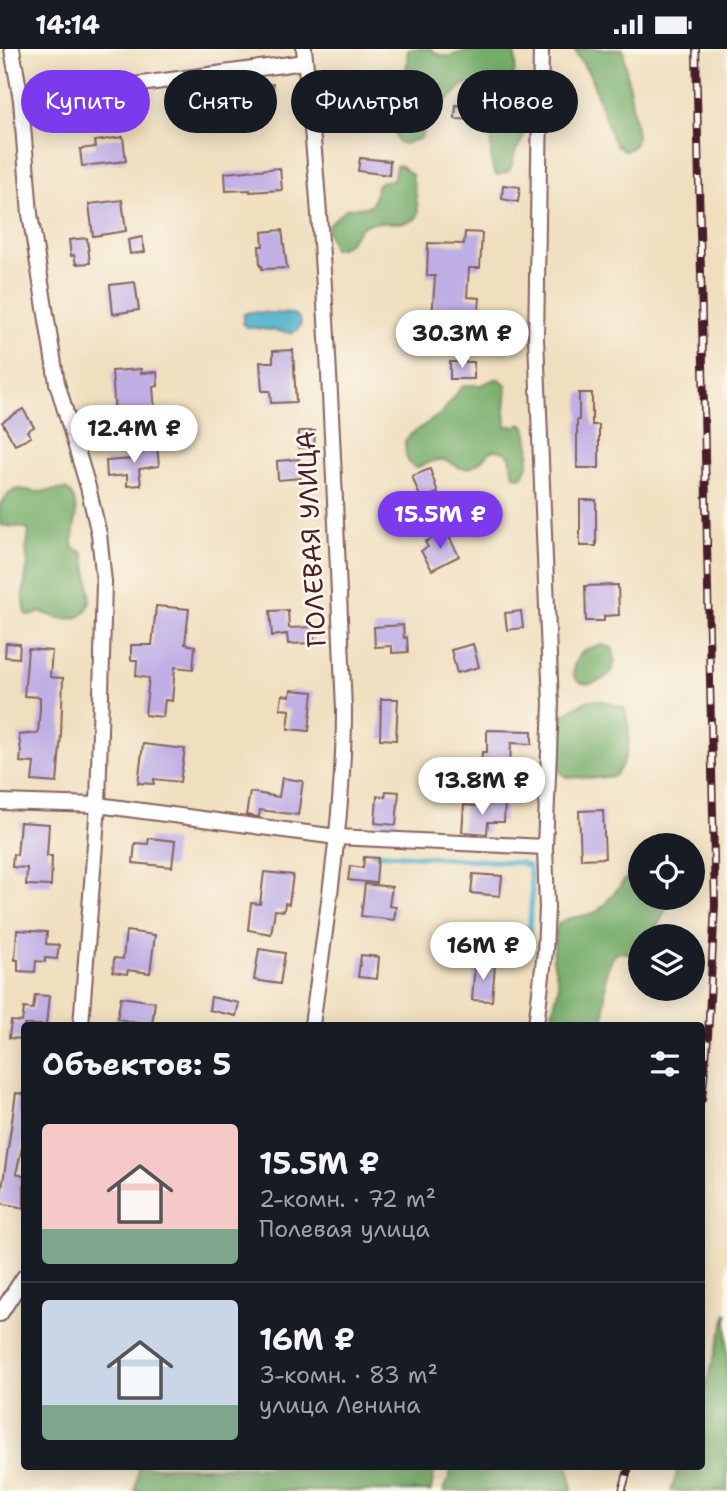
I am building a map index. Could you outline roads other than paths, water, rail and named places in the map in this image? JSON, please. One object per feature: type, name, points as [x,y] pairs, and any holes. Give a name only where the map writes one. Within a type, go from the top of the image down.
[{"type":"street","points":[[12,49],[21,100]]},
{"type":"street","points":[[536,1022],[547,908],[545,848],[551,704],[536,339],[541,49]]},
{"type":"street","points":[[150,79],[304,55]]},
{"type":"street","name":"ПОЛЕВАЯ УЛИЦА","points":[[304,55],[323,287],[344,749],[337,837],[312,1022]]},
{"type":"street","points":[[24,133],[30,214],[57,383],[88,487],[99,534],[104,582],[98,805],[81,1022]]},
{"type":"street","points":[[0,802],[98,805],[337,837],[545,848]]},
{"type":"street","points":[[0,1314],[21,1282]]},
{"type":"water","points":[[251,312],[293,314],[301,324],[292,333],[247,327],[243,324],[243,316]]},
{"type":"waterway","points":[[373,853],[522,863],[529,867],[532,891],[528,953]]},
{"type":"railway","points":[[696,49],[715,905],[705,1068]]},
{"type":"railway","points":[[622,1491],[628,1470]]}]
